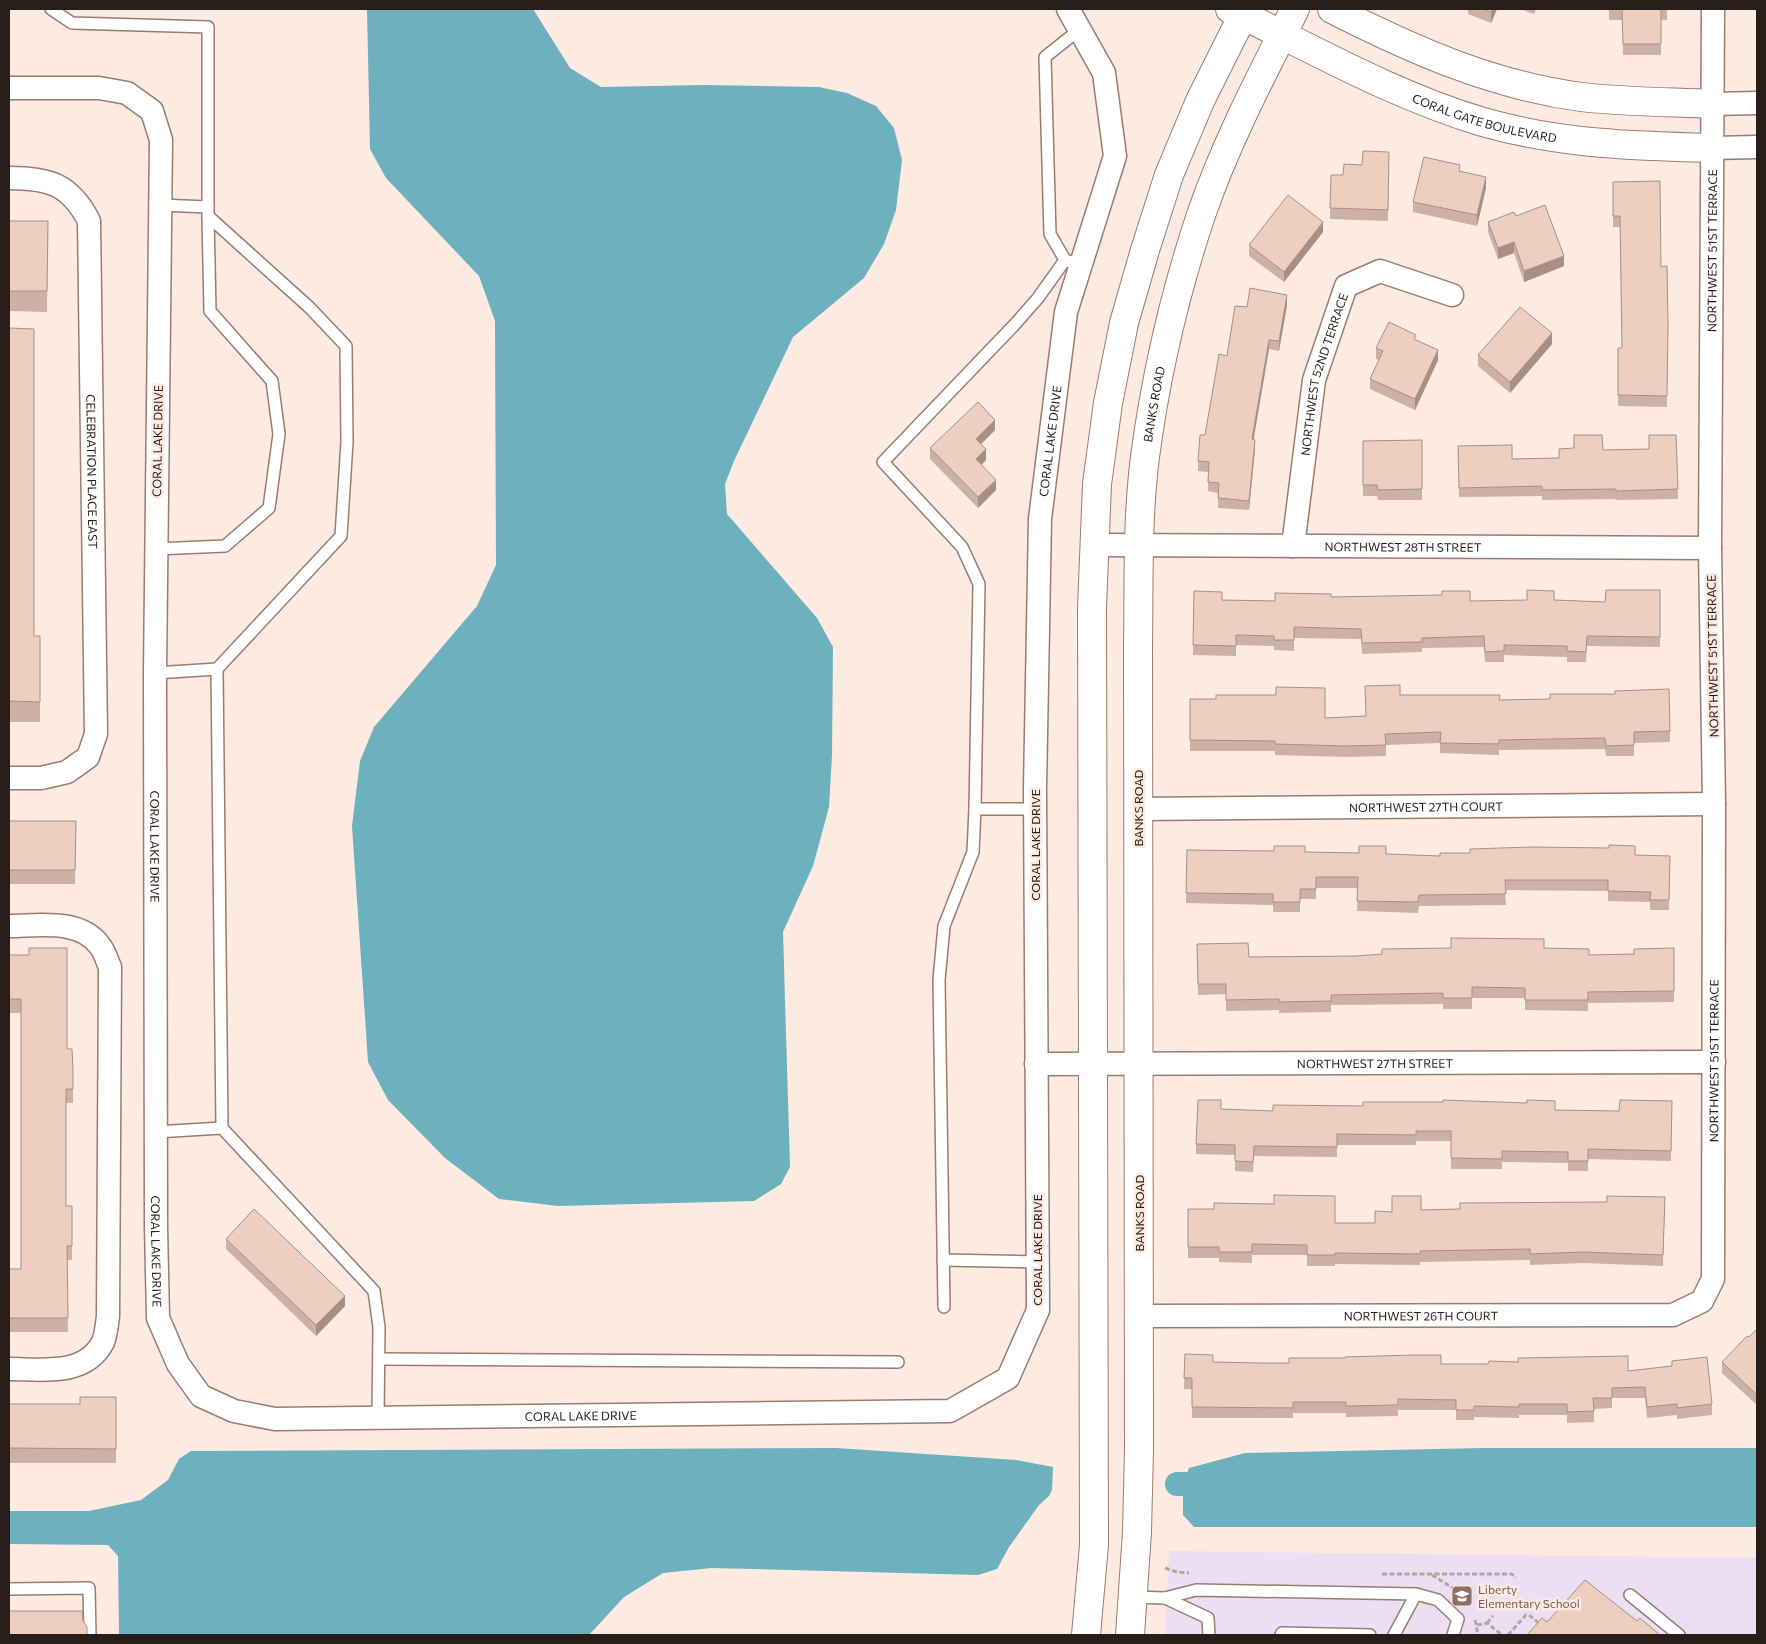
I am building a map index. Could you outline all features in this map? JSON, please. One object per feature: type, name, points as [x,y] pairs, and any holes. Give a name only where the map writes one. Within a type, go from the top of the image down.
[{"type":"street","name":"CORAL LAKE DRIVE","points":[[9,88],[99,88],[127,92],[152,111],[161,140],[154,673],[158,1318],[178,1364],[201,1396],[234,1411],[275,1419],[950,1411],[1008,1378],[1038,1310],[1035,809],[1040,519],[1072,263],[1115,156],[1104,73],[1068,9]]},
{"type":"street","name":"BANKS ROAD","points":[[1130,1635],[1137,1523],[1139,546],[1145,458],[1158,375],[1177,292],[1202,213],[1233,136],[1295,9]]},
{"type":"street","points":[[1332,9],[1422,53],[1469,70],[1530,87],[1580,97],[1620,101],[1713,104],[1757,103]]},
{"type":"street","name":"NORTHWEST 51ST TERRACE","points":[[1702,1301],[1713,1279],[1714,804],[1710,548],[1713,9]]},
{"type":"street","name":"CORAL GATE BOULEVARD","points":[[1239,11],[1406,94],[1483,122],[1523,132],[1613,145],[1713,148],[1757,147]]},
{"type":"street","points":[[1086,1635],[1094,1545],[1092,608],[1097,484],[1107,412],[1124,323],[1145,250],[1169,176],[1239,11]]},
{"type":"street","name":"CELEBRATION PLACE EAST","points":[[9,178],[28,178],[51,182],[67,191],[81,206],[90,221],[96,734],[88,757],[68,772],[41,778],[9,778]]},
{"type":"street","name":"NORTHWEST 52ND TERRACE","points":[[1293,546],[1314,380],[1346,286],[1380,271],[1452,295]]},
{"type":"street","name":"NORTHWEST 28TH STREET","points":[[1094,545],[1710,548]]},
{"type":"street","name":"NORTHWEST 27TH COURT","points":[[1138,809],[1714,804]]},
{"type":"street","points":[[9,926],[62,926],[84,932],[100,946],[110,967],[108,1316],[103,1342],[90,1360],[69,1369],[9,1369]]},
{"type":"street","name":"NORTHWEST 27TH STREET","points":[[1036,1064],[1714,1062]]},
{"type":"street","name":"NORTHWEST 26TH COURT","points":[[1138,1316],[1673,1315],[1702,1301]]},
{"type":"lane","points":[[51,9],[72,23],[208,27],[210,310],[272,381],[279,434],[269,508],[225,546],[156,549]]},
{"type":"lane","points":[[944,1307],[940,971],[944,926],[973,852],[979,584],[962,547],[883,462],[1072,263],[1050,234],[1045,57],[1080,30]]},
{"type":"lane","points":[[160,205],[208,211],[310,308],[346,346],[347,442],[341,536],[217,670],[222,1128],[374,1291],[379,1327],[378,1418]]},
{"type":"lane","points":[[154,673],[217,670]]},
{"type":"lane","points":[[975,809],[1035,809]]},
{"type":"lane","points":[[156,1132],[222,1128]]},
{"type":"lane","points":[[943,1260],[1038,1262]]},
{"type":"lane","points":[[379,1358],[898,1362]]},
{"type":"lane","points":[[9,1589],[89,1588],[90,1635]]},
{"type":"lane","points":[[1132,1597],[1165,1598],[1196,1590],[1416,1594],[1438,1600],[1458,1619],[1453,1635]]},
{"type":"lane","points":[[1394,1635],[1416,1594]]},
{"type":"lane","points":[[1630,1595],[1679,1635]]},
{"type":"lane","points":[[1165,1598],[1208,1618],[1209,1635]]},
{"type":"lane","points":[[1281,1635],[1370,1635]]},
{"type":"path","points":[[1508,1635],[1526,1615],[1529,1615],[1542,1626]]},
{"type":"path","points":[[1476,1625],[1487,1623],[1493,1616]]},
{"type":"path","points":[[1487,1623],[1502,1635]]},
{"type":"shaded area","name":"Liberty Elementary School","points":[[1169,1551],[1757,1558],[1757,1635],[1165,1635]]},
{"type":"water","points":[[367,9],[533,9],[570,68],[601,87],[706,85],[819,87],[847,93],[876,106],[894,128],[902,160],[896,210],[884,244],[864,278],[793,337],[725,484],[727,514],[817,618],[833,647],[832,755],[829,807],[813,866],[783,932],[790,1167],[781,1184],[754,1201],[558,1206],[499,1199],[445,1158],[388,1100],[368,1062],[352,826],[360,761],[374,727],[477,606],[496,565],[495,321],[479,276],[386,178],[370,149]]},
{"type":"water","points":[[836,1448],[1016,1460],[1053,1467],[1052,1490],[1009,1547],[997,1569],[978,1575],[712,1568],[663,1573],[624,1597],[589,1635],[119,1635],[118,1556],[108,1545],[9,1544],[9,1511],[89,1511],[141,1500],[168,1480],[179,1459],[191,1451]]},
{"type":"water","points":[[1483,1448],[1757,1448],[1757,1527],[1194,1527],[1183,1515],[1183,1484],[1189,1468],[1245,1453]]},
{"type":"building","points":[[1622,9],[1661,9],[1661,44],[1623,44]]},
{"type":"building","points":[[1363,151],[1389,152],[1388,210],[1330,208],[1331,175],[1343,175],[1344,164],[1362,165]]},
{"type":"building","points":[[1424,157],[1460,165],[1459,171],[1486,177],[1477,215],[1413,202]]},
{"type":"building","points":[[1660,181],[1661,267],[1667,266],[1667,396],[1618,395],[1618,348],[1622,348],[1620,216],[1613,216],[1613,182]]},
{"type":"building","points":[[1288,195],[1323,222],[1284,272],[1249,245]]},
{"type":"building","points":[[1545,205],[1564,256],[1524,271],[1514,242],[1498,248],[1488,222],[1514,212],[1516,216]]},
{"type":"building","points":[[9,221],[48,221],[47,291],[9,291]]},
{"type":"building","points":[[1250,288],[1287,295],[1279,341],[1269,340],[1252,439],[1255,440],[1249,501],[1218,498],[1219,483],[1208,482],[1209,462],[1198,461],[1200,435],[1205,435],[1219,354],[1227,356],[1235,306],[1247,307]]},
{"type":"building","points":[[1520,307],[1552,333],[1510,382],[1478,355]]},
{"type":"building","points":[[1389,322],[1416,335],[1414,339],[1438,350],[1415,399],[1370,379],[1383,351],[1376,348]]},
{"type":"building","points":[[9,328],[34,329],[34,636],[40,636],[40,702],[9,701]]},
{"type":"building","points":[[978,402],[995,420],[976,439],[986,449],[976,459],[996,480],[978,497],[930,448]]},
{"type":"building","points":[[1574,435],[1602,435],[1603,450],[1649,449],[1649,435],[1676,435],[1678,489],[1616,491],[1616,489],[1542,490],[1542,486],[1459,488],[1458,446],[1512,445],[1512,459],[1559,458],[1559,449],[1574,448]]},
{"type":"building","points":[[1422,440],[1422,489],[1378,490],[1377,485],[1363,485],[1363,441]]},
{"type":"building","points":[[1527,590],[1554,591],[1554,600],[1605,602],[1606,590],[1660,590],[1660,637],[1587,636],[1586,652],[1567,651],[1567,646],[1504,645],[1504,651],[1485,652],[1484,636],[1422,638],[1422,642],[1362,643],[1361,629],[1294,627],[1294,640],[1274,640],[1274,636],[1236,635],[1236,646],[1193,645],[1194,591],[1222,592],[1222,600],[1275,601],[1275,593],[1331,594],[1331,597],[1442,595],[1442,591],[1470,591],[1470,601],[1527,600]]},
{"type":"building","points":[[1400,685],[1400,695],[1500,695],[1499,700],[1550,699],[1550,694],[1615,694],[1615,691],[1669,689],[1670,731],[1634,732],[1634,745],[1606,746],[1605,738],[1499,740],[1499,744],[1440,743],[1441,732],[1385,734],[1386,745],[1346,746],[1275,744],[1275,741],[1190,740],[1190,699],[1216,699],[1216,695],[1276,695],[1276,687],[1325,688],[1325,718],[1366,716],[1365,686]]},
{"type":"building","points":[[9,821],[76,821],[75,870],[9,870]]},
{"type":"building","points":[[1609,845],[1635,846],[1635,855],[1670,856],[1669,900],[1650,900],[1651,892],[1608,891],[1608,880],[1505,880],[1506,894],[1419,895],[1418,902],[1357,901],[1358,877],[1316,877],[1316,889],[1300,889],[1300,902],[1273,902],[1273,894],[1186,893],[1187,850],[1274,851],[1274,846],[1305,846],[1305,852],[1359,853],[1359,846],[1386,846],[1386,854],[1440,856],[1440,853],[1470,853],[1470,849],[1531,847],[1609,848]]},
{"type":"building","points":[[1451,938],[1544,939],[1544,948],[1589,949],[1589,955],[1634,954],[1634,949],[1674,948],[1674,991],[1588,992],[1588,1000],[1525,1000],[1525,988],[1472,987],[1472,998],[1443,998],[1443,993],[1331,995],[1331,1001],[1279,1002],[1279,999],[1226,1000],[1226,984],[1198,984],[1197,944],[1248,943],[1249,957],[1356,956],[1382,954],[1382,949],[1451,948]]},
{"type":"building","points":[[29,948],[67,948],[67,1049],[72,1049],[73,1069],[73,1089],[66,1089],[66,1206],[72,1206],[72,1246],[67,1246],[68,1318],[9,1318],[9,1269],[21,1269],[21,999],[9,999],[9,955],[29,955]]},
{"type":"building","points":[[1198,1100],[1221,1100],[1221,1109],[1273,1111],[1273,1105],[1363,1106],[1363,1102],[1443,1102],[1443,1100],[1527,1103],[1527,1100],[1555,1101],[1555,1110],[1619,1111],[1620,1100],[1672,1101],[1671,1151],[1588,1149],[1588,1161],[1568,1161],[1568,1152],[1502,1151],[1502,1159],[1451,1158],[1451,1131],[1416,1131],[1416,1135],[1337,1134],[1337,1147],[1254,1146],[1253,1162],[1235,1161],[1235,1145],[1196,1144]]},
{"type":"building","points":[[1274,1195],[1335,1196],[1335,1223],[1375,1223],[1375,1211],[1392,1212],[1392,1196],[1421,1196],[1421,1210],[1460,1209],[1460,1203],[1607,1202],[1607,1196],[1665,1197],[1663,1255],[1583,1252],[1530,1254],[1530,1249],[1420,1251],[1420,1254],[1335,1253],[1335,1255],[1307,1255],[1307,1245],[1252,1244],[1252,1252],[1219,1252],[1219,1247],[1188,1247],[1188,1209],[1214,1209],[1214,1203],[1274,1204]]},
{"type":"building","points":[[254,1209],[345,1296],[316,1325],[226,1239]]},
{"type":"building","points":[[1757,1329],[1757,1395],[1722,1362],[1747,1336],[1749,1337]]},
{"type":"building","points":[[1185,1354],[1213,1355],[1213,1362],[1259,1363],[1289,1363],[1289,1358],[1441,1355],[1441,1364],[1488,1364],[1489,1361],[1518,1362],[1518,1358],[1628,1356],[1628,1371],[1672,1366],[1672,1361],[1707,1357],[1712,1404],[1677,1408],[1677,1404],[1647,1407],[1645,1387],[1612,1388],[1612,1398],[1593,1398],[1594,1411],[1567,1412],[1567,1404],[1519,1404],[1519,1407],[1474,1406],[1474,1410],[1456,1410],[1456,1400],[1398,1399],[1398,1405],[1346,1406],[1346,1402],[1293,1402],[1293,1408],[1192,1407],[1192,1378],[1184,1378]]},
{"type":"building","points":[[80,1397],[116,1397],[116,1449],[9,1448],[9,1404],[80,1404]]},
{"type":"building","points":[[1585,1580],[1637,1621],[1640,1618],[1660,1635],[1527,1635],[1542,1618],[1547,1622]]},
{"type":"building","points":[[9,1611],[82,1611],[83,1621],[87,1627],[87,1635],[9,1635]]},
{"type":"waterway","points":[[1177,1484],[1215,1484]]},
{"type":"place","name":"Liberty Elementary School","points":[[1462,1596]]}]
